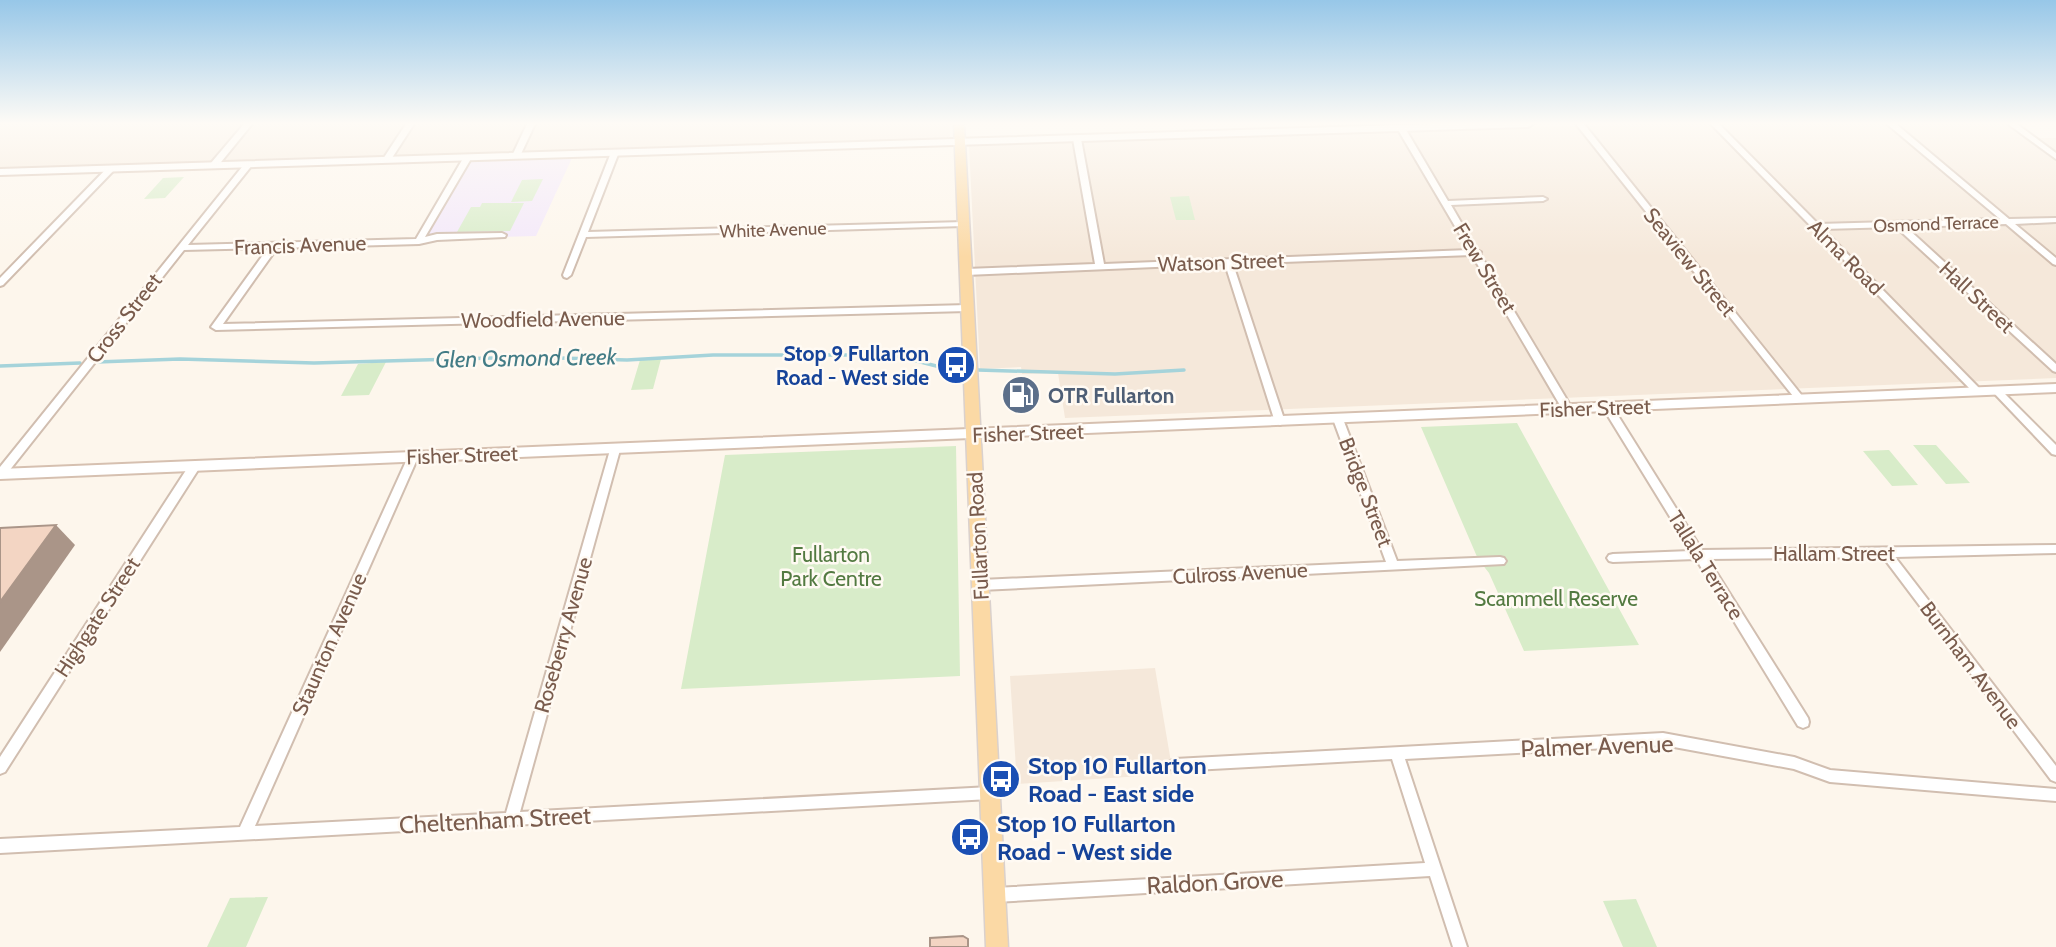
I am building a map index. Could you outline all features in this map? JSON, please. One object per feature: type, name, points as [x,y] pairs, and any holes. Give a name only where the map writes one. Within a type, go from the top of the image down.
[{"type":"main road","name":"Fullarton Road","points":[[961,168],[997,947]]},
{"type":"street","points":[[0,172],[132,168]]},
{"type":"street","name":"Cross Street","points":[[1,474],[246,168]]},
{"type":"street","points":[[419,241],[461,168]]},
{"type":"street","points":[[567,275],[609,168]]},
{"type":"street","points":[[1082,168],[1100,266]]},
{"type":"street","name":"Frew Street","points":[[1425,168],[1568,410]]},
{"type":"street","name":"Seaview Street","points":[[1615,168],[1800,399]]},
{"type":"street","name":"Alma Road","points":[[1758,168],[1977,391]]},
{"type":"street","points":[[1943,168],[2056,262]]},
{"type":"street","points":[[0,283],[111,169]]},
{"type":"street","points":[[1446,203],[1543,199]]},
{"type":"street","name":"Osmond Terrace","points":[[1816,227],[2056,220]]},
{"type":"street","name":"White Avenue","points":[[583,235],[964,224]]},
{"type":"street","name":"Hall Street","points":[[1899,225],[2056,369]]},
{"type":"street","name":"Francis Avenue","points":[[180,248],[419,241],[437,237],[502,234]]},
{"type":"street","name":"Woodfield Avenue","points":[[274,246],[216,327],[968,308]]},
{"type":"street","name":"Watson Street","points":[[966,272],[1477,252]]},
{"type":"street","points":[[1228,261],[1280,422]]},
{"type":"street","name":"Fisher Street","points":[[1,474],[2056,388]]},
{"type":"street","points":[[1996,390],[2056,451]]},
{"type":"street","name":"Tallala Terrace","points":[[1608,408],[1803,722]]},
{"type":"street","name":"Bridge Street","points":[[1338,419],[1394,565]]},
{"type":"street","name":"Roseberry Avenue","points":[[511,819],[615,450]]},
{"type":"street","name":"Staunton Avenue","points":[[245,832],[413,457]]},
{"type":"street","name":"Highgate Street","points":[[0,768],[194,467]]},
{"type":"street","name":"Hallam Street","points":[[1613,558],[1700,553],[1886,553],[2056,548]]},
{"type":"street","name":"Burnham Avenue","points":[[1886,553],[2056,776]]},
{"type":"street","name":"Culross Avenue","points":[[981,585],[1500,561]]},
{"type":"street","name":"Palmer Avenue","points":[[1175,765],[1663,739],[1794,763],[1830,776],[2056,795]]},
{"type":"street","points":[[1397,754],[1460,947]]},
{"type":"street","name":"Cheltenham Street","points":[[0,846],[990,793]]},
{"type":"street","name":"Raldon Grove","points":[[995,895],[1434,869]]},
{"type":"shaded area","points":[[464,168],[567,168],[536,236],[422,239]]},
{"type":"shaded area","points":[[970,168],[2056,168],[2056,378],[1065,418],[1058,373],[1022,374],[1021,367],[980,369]]},
{"type":"shaded area","points":[[1155,668],[1173,774],[1017,784],[1010,676]]},
{"type":"green space","points":[[184,177],[165,198],[144,199],[163,178]]},
{"type":"green space","points":[[543,179],[532,201],[511,202],[522,180]]},
{"type":"green space","points":[[1189,196],[1195,220],[1176,220],[1170,197]]},
{"type":"green space","points":[[482,203],[524,203],[510,231],[457,232],[471,207],[480,207]]},
{"type":"green space","points":[[661,359],[653,389],[631,390],[640,360]]},
{"type":"green space","points":[[386,362],[369,395],[341,396],[358,364]]},
{"type":"green space","name":"Scammell Reserve","points":[[1517,423],[1639,645],[1524,651],[1489,573],[1478,559],[1421,427]]},
{"type":"green space","points":[[1913,445],[1936,445],[1970,483],[1946,484]]},
{"type":"green space","name":"Fullarton Park Centre","points":[[956,446],[960,676],[681,689],[725,455]]},
{"type":"green space","points":[[1889,450],[1918,485],[1892,486],[1863,451]]},
{"type":"green space","points":[[268,897],[246,947],[207,947],[230,898]]},
{"type":"green space","points":[[1636,899],[1657,947],[1623,947],[1603,901]]},
{"type":"building","points":[[56,525],[0,602],[0,528]]},
{"type":"building","points":[[963,936],[968,939],[968,947],[930,947],[930,938]]},
{"type":"waterway","name":"Glen Osmond Creek","points":[[97,362],[180,359],[314,363],[527,357],[627,360],[713,355],[893,355],[952,370]]},
{"type":"waterway","name":"Glen Osmond Creek","points":[[0,366],[80,363]]},
{"type":"waterway","name":"Glen Osmond Creek","points":[[978,370],[1115,374],[1184,370]]},
{"type":"place","name":"Stop 9 Fullarton Road - West side","points":[[956,365]]},
{"type":"place","name":"OTR Fullarton","points":[[1021,395]]},
{"type":"place","name":"Stop 10 Fullarton Road - East side","points":[[1001,779]]},
{"type":"place","name":"Stop 10 Fullarton Road - West side","points":[[970,837]]}]
